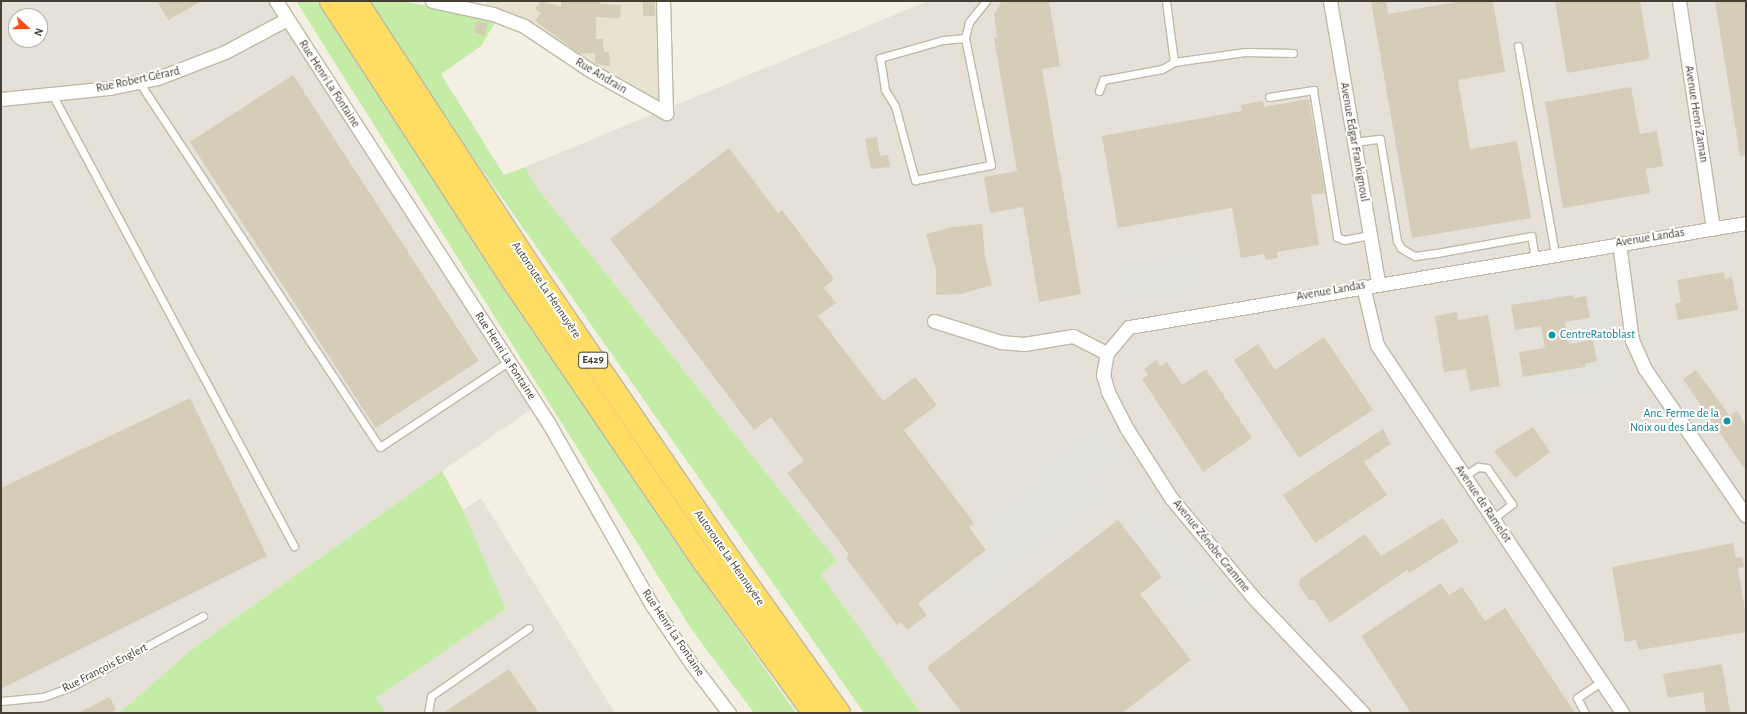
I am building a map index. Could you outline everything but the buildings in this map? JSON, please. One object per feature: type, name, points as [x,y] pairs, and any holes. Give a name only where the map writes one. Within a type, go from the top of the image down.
[{"type":"highway","name":"Autoroute La Hennuyère","points":[[331,1],[518,288],[706,563],[814,713]]},
{"type":"highway","name":"Autoroute La Hennuyère","points":[[356,1],[545,289],[723,550],[839,713]]},
{"type":"street","name":"Rue Henri La Fontaine","points":[[276,1],[549,424],[652,605],[729,713]]},
{"type":"street","name":"Rue Andrain","points":[[432,1],[493,14],[524,26],[588,69],[666,113],[664,1]]},
{"type":"street","name":"Avenue Edgar Frankignoul","points":[[1330,1],[1378,283]]},
{"type":"street","name":"Avenue Henri Zaman","points":[[1679,1],[1713,228]]},
{"type":"street","name":"Rue Robert Gérard","points":[[1,99],[110,88],[140,82],[190,68],[287,19]]},
{"type":"street","name":"Avenue Landas","points":[[1108,353],[1129,327],[1378,283],[1746,222]]},
{"type":"street","points":[[1618,243],[1632,340],[1644,369],[1746,516]]},
{"type":"street","name":"Avenue de Ramelot","points":[[1363,286],[1377,345],[1622,713]]},
{"type":"street","points":[[934,321],[1001,342],[1024,344],[1073,336],[1108,353]]},
{"type":"street","name":"Avenue Zénobe Gramme","points":[[1108,353],[1104,375],[1108,392],[1127,429],[1171,498],[1253,597],[1363,713]]},
{"type":"lane","points":[[965,38],[943,40],[880,58],[885,90],[895,106],[915,180],[991,165],[965,38],[969,22],[986,1]]},
{"type":"lane","points":[[1166,1],[1174,62]]},
{"type":"lane","points":[[1518,46],[1554,254]]},
{"type":"lane","points":[[1099,91],[1103,80],[1162,70],[1174,62],[1245,52],[1293,53]]},
{"type":"lane","points":[[140,82],[380,447],[508,362]]},
{"type":"lane","points":[[1269,97],[1313,90],[1337,237],[1344,240],[1370,235]]},
{"type":"lane","points":[[52,94],[294,546]]},
{"type":"lane","points":[[1354,142],[1380,139],[1397,241],[1401,248],[1415,256],[1531,236],[1535,257]]},
{"type":"lane","points":[[1464,476],[1478,467],[1487,468],[1512,504],[1493,519]]},
{"type":"lane","name":"Rue François Englert","points":[[1,701],[43,697],[71,687],[203,616]]},
{"type":"lane","points":[[428,713],[431,696],[529,628]]},
{"type":"lane","points":[[1585,713],[1577,698],[1602,681]]},
{"type":"shaded area","points":[[1,1],[272,1],[539,404],[442,471],[192,649],[119,713],[1,713]]},
{"type":"shaded area","points":[[486,1],[661,1],[662,106],[487,9]]},
{"type":"shaded area","points":[[928,1],[1746,1],[1746,713],[921,713],[821,575],[837,561],[537,188],[525,167]]},
{"type":"shaded area","points":[[1207,250],[1213,292],[1122,304],[1116,263]]},
{"type":"shaded area","points":[[1607,265],[1626,389],[1528,403],[1523,377],[1585,366],[1585,364],[1597,361],[1593,340],[1569,344],[1565,322],[1589,317],[1586,296],[1574,298],[1573,295],[1511,305],[1499,304],[1497,283]]},
{"type":"shaded area","points":[[1097,422],[1125,460],[1098,480],[1112,498],[970,605],[951,580],[986,550],[992,548],[976,525],[1034,481],[1029,474]]},
{"type":"shaded area","points":[[481,498],[615,713],[386,713],[376,698],[506,609],[463,510]]},
{"type":"shaded area","points":[[1147,499],[1223,596],[1194,618],[1119,521]]},
{"type":"green space","points":[[296,1],[317,1],[541,342],[670,534],[796,713],[754,713],[692,630]]},
{"type":"green space","points":[[370,1],[401,1],[497,19],[481,46],[441,74],[504,175],[525,167],[537,188],[837,561],[821,575],[921,713],[864,713],[429,94]]},
{"type":"green space","points":[[442,471],[463,510],[506,609],[376,698],[386,713],[119,713],[192,649]]},
{"type":"place","name":"CentreRatoblast","points":[[1552,335]]},
{"type":"place","name":"Anc. Ferme de la Noix ou des Landas","points":[[1727,421]]}]
